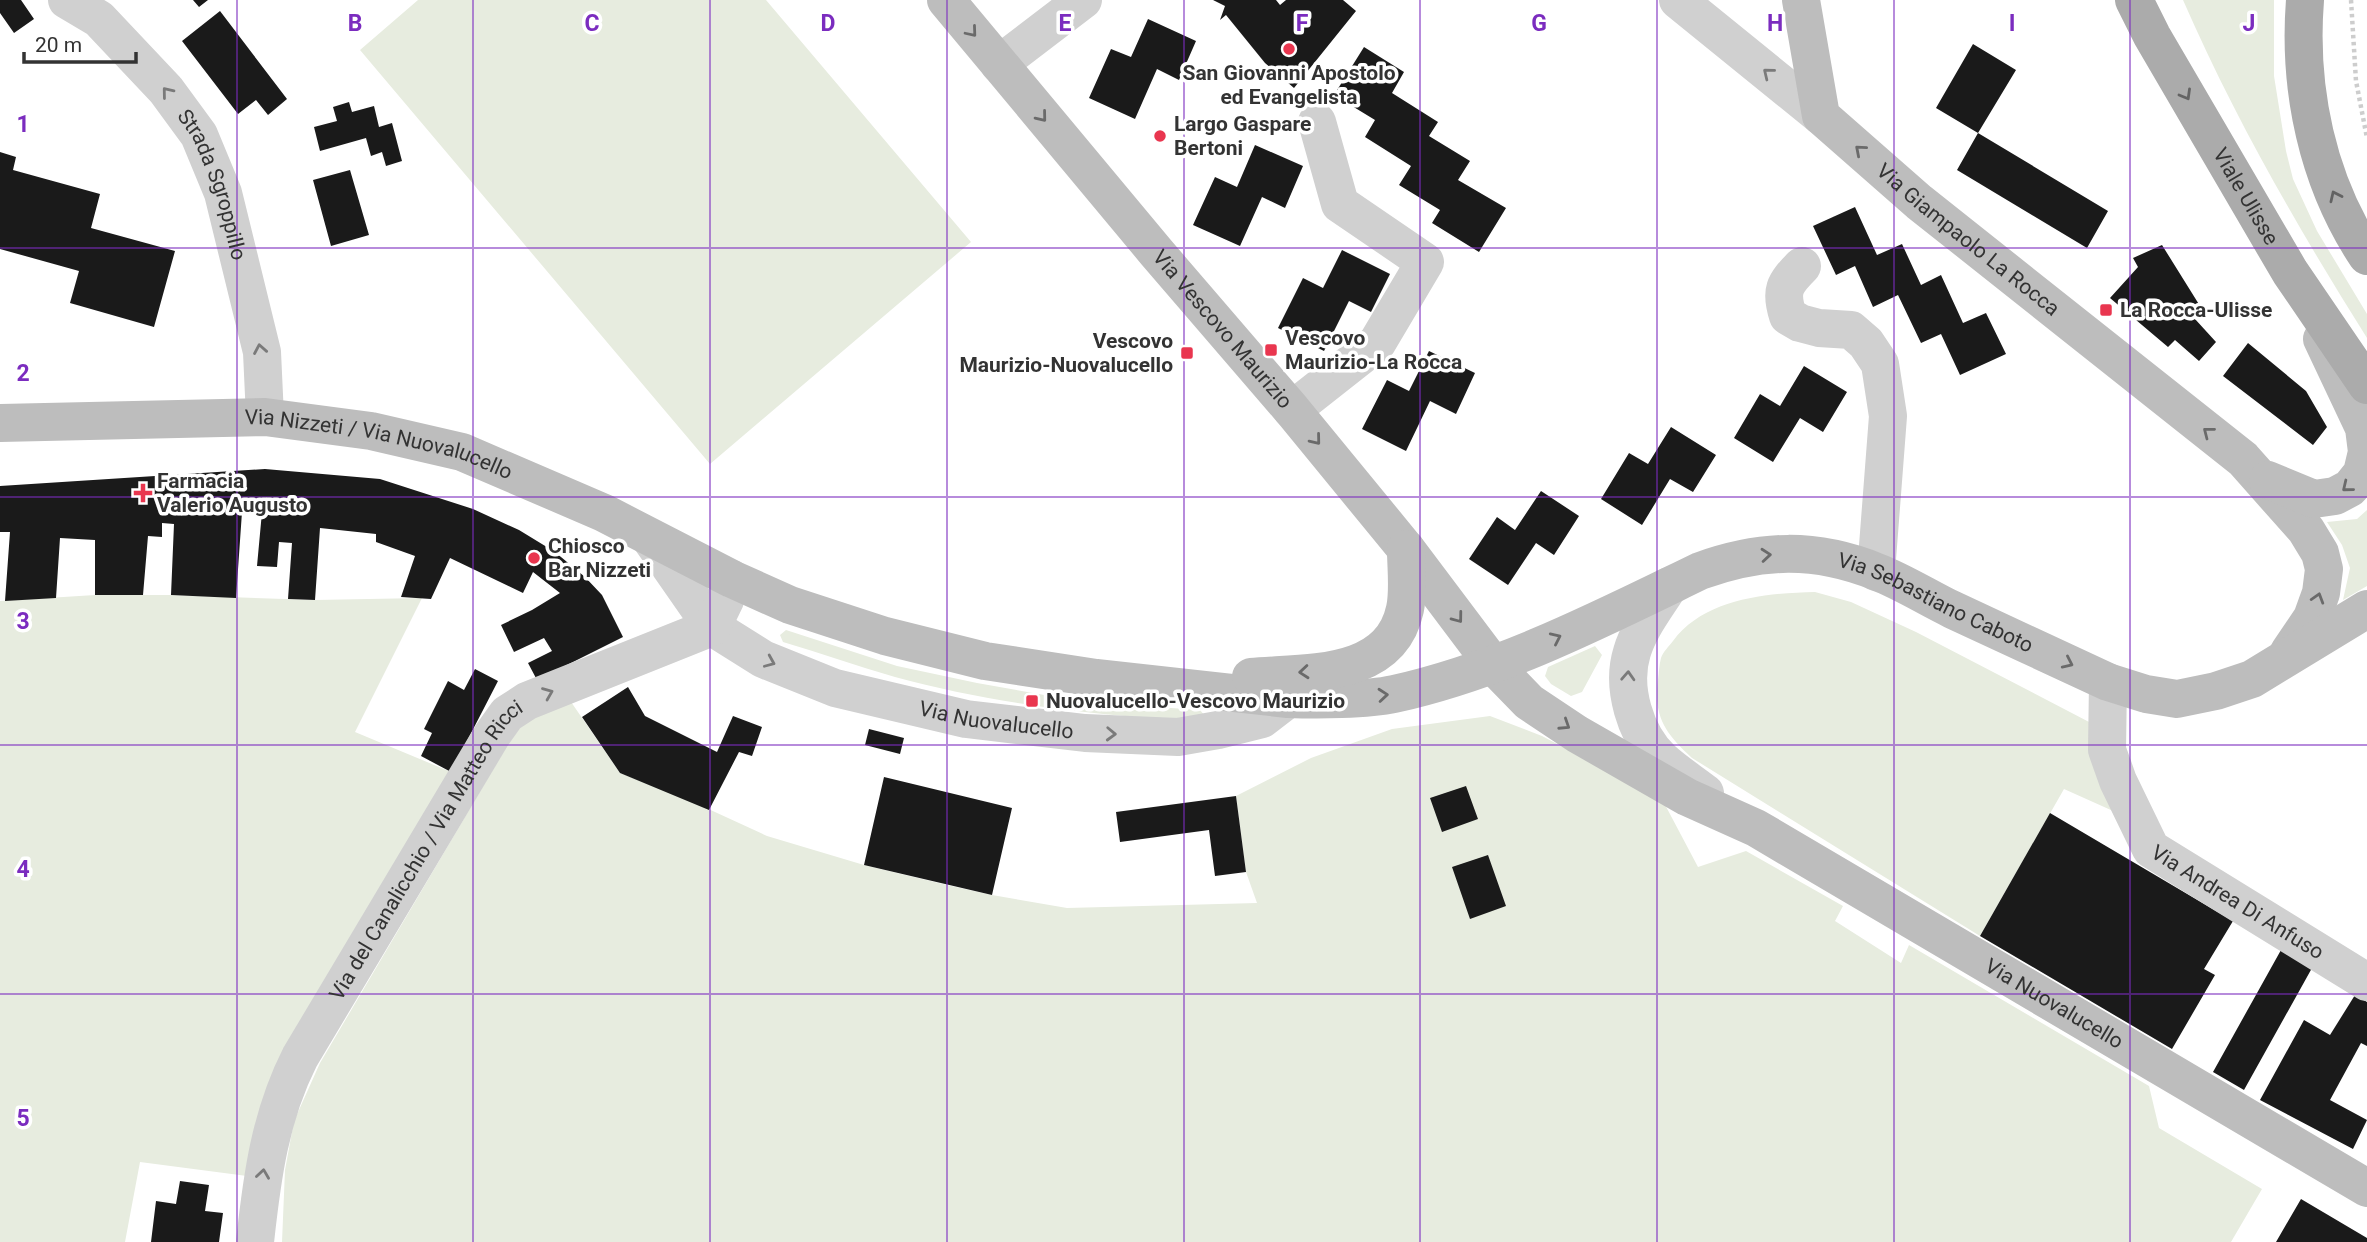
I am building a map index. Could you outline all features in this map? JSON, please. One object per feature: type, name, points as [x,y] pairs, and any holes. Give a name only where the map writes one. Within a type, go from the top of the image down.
[{"type":"main road","name":"Via Vescovo Maurizio","points":[[946,0],[1292,410],[1406,550],[1494,666]]},
{"type":"main road","points":[[1801,0],[1821,116]]},
{"type":"main road","name":"Viale Ulisse","points":[[2134,0],[2149,18],[2290,272],[2367,386]]},
{"type":"main road","points":[[2305,0],[2304,69],[2316,142],[2327,178],[2367,257]]},
{"type":"main road","name":"Via Giampaolo La Rocca","points":[[1821,116],[1919,202],[2243,459],[2260,476]]},
{"type":"main road","points":[[2260,476],[2314,499],[2335,496],[2350,488],[2362,473],[2367,452],[2364,428],[2290,272]]},
{"type":"main road","name":"Via Nizzeti / Via Nuovalucello","points":[[0,423],[265,417],[371,431],[462,452],[604,513],[732,579]]},
{"type":"main road","points":[[2260,476],[2306,530],[2320,553],[2324,569],[2321,593],[2312,618],[2286,657]]},
{"type":"main road","points":[[732,579],[790,605],[873,632],[985,661],[1096,678],[1169,685],[1323,671],[1359,664],[1381,652],[1397,632],[1406,608],[1406,550]]},
{"type":"main road","name":"Via Sebastiano Caboto","points":[[1169,685],[1309,700],[1392,695],[1494,666],[1700,571],[1733,560],[1766,554],[1799,553],[1830,557],[1876,572],[2108,682],[2146,694],[2176,699],[2216,691],[2252,679],[2367,608]]},
{"type":"main road","name":"Via Nuovalucello","points":[[1494,666],[1529,702],[1577,734],[1687,797],[1740,820],[2367,1188]]},
{"type":"street","name":"Strada Sgroppillo","points":[[67,0],[99,19],[166,90],[199,135],[223,193],[261,352],[265,417]]},
{"type":"street","points":[[999,64],[1083,0]]},
{"type":"street","name":"Via Giampaolo La Rocca","points":[[1678,0],[1821,116]]},
{"type":"street","points":[[1292,410],[1377,343],[1425,262],[1340,204],[1317,122]]},
{"type":"street","points":[[1801,266],[1786,283],[1784,301],[1788,316],[1800,323],[1819,328],[1851,331],[1866,343],[1880,364],[1888,416],[1876,572]]},
{"type":"street","points":[[650,538],[712,627],[726,600],[732,579]]},
{"type":"street","points":[[1669,586],[1632,650],[1628,680],[1632,710],[1661,759],[1740,820]]},
{"type":"street","name":"Via Nuovalucello","points":[[712,627],[763,659],[835,688],[965,719],[1085,733],[1178,737],[1262,719],[1288,699]]},
{"type":"street","name":"Via del Canalicchio / Via Matteo Ricci","points":[[255,1242],[263,1169],[285,1087],[300,1057],[507,714],[527,701],[712,627]]},
{"type":"street","name":"Via Andrea Di Anfuso","points":[[2108,682],[2107,750],[2118,781],[2151,849],[2367,982]]},
{"type":"path","points":[[2351,0],[2356,81],[2367,138]]},
{"type":"shaded area","points":[[418,0],[766,0],[971,242],[710,464],[360,50]]},
{"type":"shaded area","points":[[2183,0],[2274,0],[2274,76],[2293,179],[2317,231],[2367,314],[2367,338],[2269,172],[2224,87]]},
{"type":"shaded area","points":[[2367,510],[2367,586],[2343,600],[2350,568],[2342,545],[2327,522],[2357,519]]},
{"type":"shaded area","points":[[1815,592],[1851,602],[1916,632],[2091,723],[2122,815],[2064,789],[1980,936],[1692,758],[1663,724],[1657,693],[1660,661],[1666,649],[1686,627],[1701,616],[1737,601],[1776,594]]},
{"type":"shaded area","points":[[95,595],[315,600],[422,598],[355,732],[451,772],[247,1176],[140,1162],[125,1242],[0,1242],[0,601]]},
{"type":"shaded area","points":[[786,630],[897,666],[977,683],[1084,702],[1200,710],[1205,716],[1200,721],[1123,716],[970,695],[895,677],[783,642],[780,635]]},
{"type":"shaded area","points":[[1595,646],[1602,655],[1582,692],[1571,696],[1551,684],[1545,676],[1548,667]]},
{"type":"shaded area","points":[[569,699],[620,773],[691,801],[767,836],[864,865],[947,885],[1067,908],[1257,903],[1246,872],[1236,796],[1311,758],[1392,729],[1490,716],[1542,736],[1662,799],[1698,867],[1746,851],[1843,906],[1835,921],[1901,963],[1909,945],[2149,1086],[2159,1128],[2262,1189],[2231,1242],[282,1242],[285,1170],[294,1121],[320,1063],[508,744],[522,725]]},
{"type":"building","points":[[0,0],[21,0],[34,19],[14,33],[0,13]]},
{"type":"building","points":[[193,0],[208,0],[199,7]]},
{"type":"building","name":"San Giovanni Apostolo ed Evangelista","points":[[1213,0],[1276,0],[1280,5],[1286,0],[1343,0],[1356,11],[1294,88],[1265,63],[1226,15],[1220,20],[1225,6]]},
{"type":"building","points":[[220,11],[287,99],[268,115],[256,100],[238,114],[182,41]]},
{"type":"building","points":[[1148,19],[1196,41],[1179,80],[1157,69],[1135,119],[1089,98],[1111,49],[1131,57]]},
{"type":"building","points":[[1973,44],[2016,70],[1978,133],[1936,108]]},
{"type":"building","points":[[1364,47],[1404,72],[1392,93],[1438,122],[1429,136],[1470,161],[1458,180],[1506,208],[1479,252],[1432,223],[1440,210],[1399,185],[1411,166],[1365,137],[1375,120],[1334,95]]},
{"type":"building","points":[[349,102],[352,112],[374,106],[379,127],[392,123],[402,161],[386,166],[382,152],[371,156],[366,138],[320,151],[314,127],[337,121],[333,107]]},
{"type":"building","points":[[1978,133],[2108,211],[2087,248],[1957,170]]},
{"type":"building","points":[[1255,145],[1303,166],[1285,208],[1262,197],[1240,246],[1193,225],[1215,177],[1237,187]]},
{"type":"building","points":[[0,152],[16,157],[13,170],[100,194],[91,228],[175,251],[154,327],[70,303],[79,271],[0,249]]},
{"type":"building","points":[[350,170],[369,235],[331,246],[313,180]]},
{"type":"building","points":[[1855,207],[1877,255],[1902,244],[1921,285],[1941,275],[1963,323],[1986,313],[2006,354],[1960,375],[1941,334],[1921,343],[1898,295],[1873,307],[1855,266],[1836,275],[1813,226]]},
{"type":"building","points":[[2162,245],[2205,314],[2195,319],[2216,342],[2199,361],[2175,340],[2168,347],[2110,298],[2138,267],[2133,258]]},
{"type":"building","points":[[1342,250],[1390,274],[1371,312],[1349,301],[1324,351],[1278,328],[1303,278],[1323,288]]},
{"type":"building","points":[[2248,343],[2306,391],[2327,427],[2313,445],[2223,376]]},
{"type":"building","points":[[1429,351],[1475,373],[1456,414],[1430,401],[1406,451],[1362,429],[1387,380],[1409,391]]},
{"type":"building","points":[[1804,366],[1847,392],[1823,432],[1800,418],[1773,462],[1734,438],[1760,394],[1780,406]]},
{"type":"building","points":[[1671,427],[1716,455],[1693,492],[1670,479],[1642,525],[1601,499],[1629,453],[1648,464]]},
{"type":"building","points":[[265,469],[380,479],[473,509],[519,530],[555,552],[585,577],[602,595],[623,637],[537,680],[528,663],[552,651],[544,638],[514,652],[501,625],[560,593],[533,572],[523,593],[450,558],[431,599],[401,597],[415,556],[376,542],[376,534],[320,528],[315,600],[288,599],[292,543],[279,542],[277,567],[257,566],[262,512],[242,512],[236,598],[171,595],[174,524],[162,523],[162,537],[148,536],[143,595],[95,595],[95,540],[60,538],[56,598],[5,601],[10,532],[0,532],[0,486]]},
{"type":"building","points":[[1541,491],[1579,516],[1554,555],[1536,543],[1508,585],[1469,559],[1497,517],[1515,530]]},
{"type":"building","points":[[475,669],[498,681],[451,772],[421,756],[432,733],[424,729],[448,681],[464,690]]},
{"type":"building","points":[[628,687],[645,716],[717,752],[733,716],[762,727],[752,756],[739,752],[709,810],[620,773],[582,717]]},
{"type":"building","points":[[869,729],[904,738],[900,754],[865,745]]},
{"type":"building","points":[[884,777],[1012,808],[992,895],[864,865]]},
{"type":"building","points":[[1466,786],[1478,819],[1442,832],[1430,798]]},
{"type":"building","points":[[1236,796],[1246,872],[1215,876],[1209,830],[1120,842],[1116,812]]},
{"type":"building","points":[[2050,813],[2233,921],[2204,969],[2215,975],[2172,1049],[1980,936]]},
{"type":"building","points":[[1488,855],[1506,906],[1470,919],[1452,867]]},
{"type":"building","points":[[2281,950],[2312,968],[2244,1090],[2213,1072]]},
{"type":"building","points":[[2355,995],[2367,1002],[2367,1046],[2361,1043],[2330,1100],[2367,1120],[2353,1149],[2260,1100],[2304,1020],[2330,1035]]},
{"type":"building","points":[[180,1181],[209,1185],[205,1211],[223,1213],[219,1242],[151,1242],[156,1201],[176,1204]]},
{"type":"building","points":[[2301,1199],[2367,1238],[2367,1242],[2276,1242]]},
{"type":"place","name":"San Giovanni Apostolo ed Evangelista","points":[[1289,49]]},
{"type":"place","name":"Largo Gaspare Bertoni","points":[[1160,136]]},
{"type":"place","name":"La Rocca-Ulisse","points":[[2106,310]]},
{"type":"place","name":"Vescovo Maurizio-La Rocca","points":[[1271,350]]},
{"type":"place","name":"Vescovo Maurizio-Nuovalucello","points":[[1187,353]]},
{"type":"place","name":"Farmacia Valerio Augusto","points":[[143,493]]},
{"type":"place","name":"Chiosco Bar Nizzeti","points":[[534,558]]},
{"type":"place","name":"Nuovalucello-Vescovo Maurizio","points":[[1032,701]]}]
